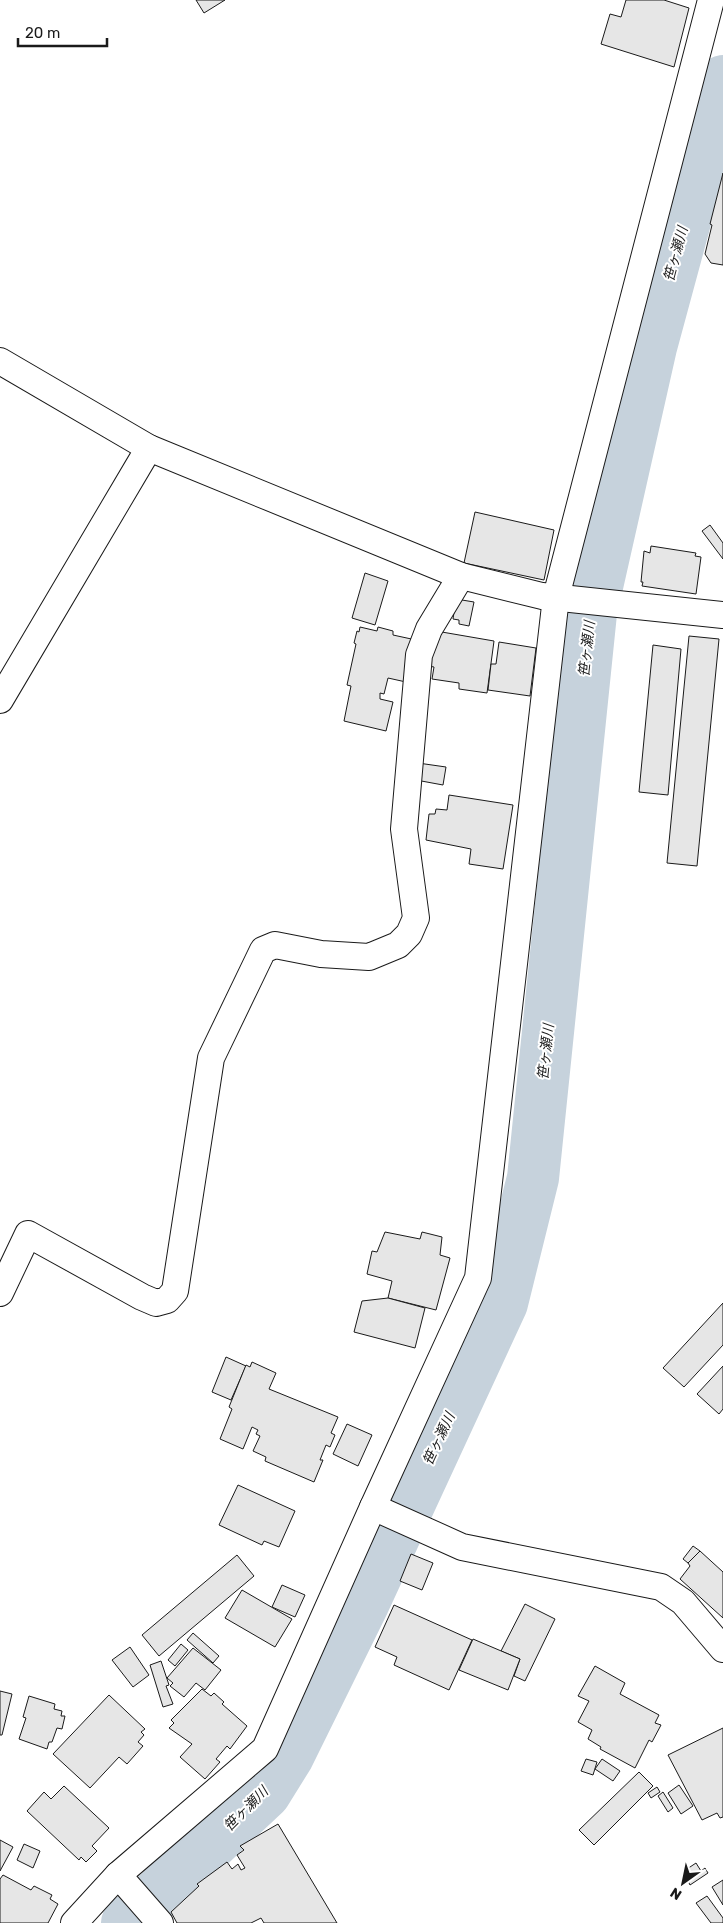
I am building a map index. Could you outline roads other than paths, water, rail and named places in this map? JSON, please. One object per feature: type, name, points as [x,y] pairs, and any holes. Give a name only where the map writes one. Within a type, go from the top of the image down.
[{"type":"street","points":[[74,1923],[266,1749],[377,1509],[478,1278],[563,598],[710,0]]},
{"type":"street","points":[[0,361],[149,448],[461,576],[542,596],[723,615]]},
{"type":"street","points":[[0,700],[149,448]]},
{"type":"street","points":[[0,1293],[28,1234],[142,1297],[156,1303],[167,1300],[175,1291],[211,1058],[263,950],[275,945],[321,954],[368,957],[398,946],[410,934],[416,918],[404,829],[419,655],[429,629],[461,576]]},
{"type":"street","points":[[377,1509],[462,1547],[661,1588],[683,1602],[723,1649]]},
{"type":"street","points":[[122,1880],[159,1922]]},
{"type":"waterway","name":"笹ヶ瀬川","points":[[127,1923],[265,1793],[288,1756],[363,1604],[502,1303],[533,1178],[591,613],[651,347],[723,81]]}]
